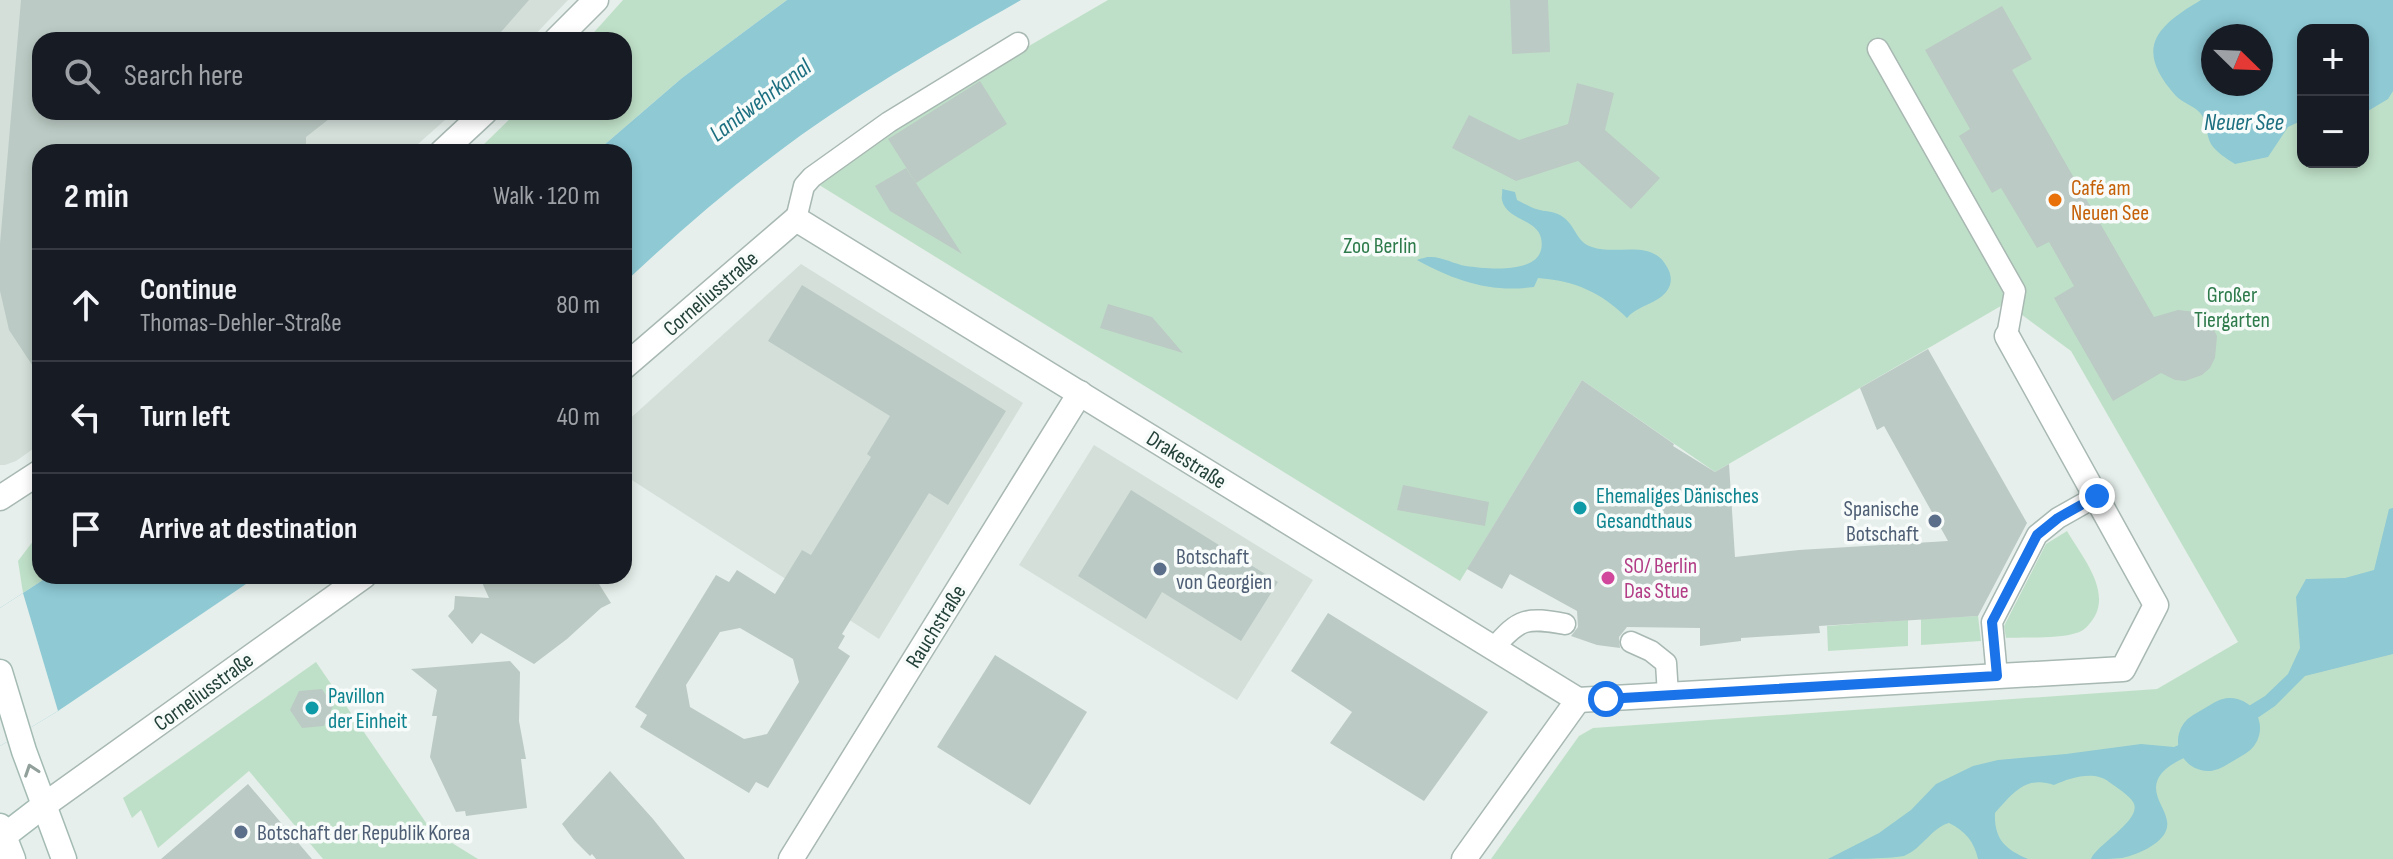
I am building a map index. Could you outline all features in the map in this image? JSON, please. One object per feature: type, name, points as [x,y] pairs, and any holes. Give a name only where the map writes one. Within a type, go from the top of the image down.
[{"type":"street","points":[[564,32],[596,0]]},
{"type":"street","points":[[451,144],[476,120]]},
{"type":"street","name":"Corneliusstraße","points":[[632,360],[796,219]]},
{"type":"street","name":"Drakestraße","points":[[796,219],[1578,700]]},
{"type":"street","points":[[1464,859],[1578,700],[2123,669],[2156,605],[2007,336]]},
{"type":"street","name":"Rauchstraße","points":[[791,859],[1080,393]]},
{"type":"street","points":[[0,498],[32,477]]},
{"type":"street","name":"Corneliusstraße","points":[[1,833],[353,584]]},
{"type":"street","points":[[0,672],[43,806],[64,859]]},
{"type":"street","points":[[1,833],[13,859]]},
{"type":"lane","points":[[796,219],[804,186],[812,177],[889,122],[1015,48]]},
{"type":"lane","points":[[1878,49],[2015,291],[2007,336]]},
{"type":"lane","points":[[1997,676],[1992,622],[2037,535],[2058,518],[2097,496]]},
{"type":"lane","points":[[1494,648],[1509,630],[1524,620],[1565,624]]},
{"type":"lane","points":[[1631,642],[1651,651],[1666,663],[1668,695]]},
{"type":"shaded area","points":[[0,0],[568,0],[538,32],[32,32],[32,120],[445,120],[418,144],[32,144],[32,450],[16,461],[0,465]]},
{"type":"shaded area","points":[[801,264],[1023,403],[879,639],[632,480],[632,417]]},
{"type":"shaded area","name":"Botschaft von Georgien","points":[[1094,445],[1313,580],[1237,700],[1019,565]]},
{"type":"green space","points":[[623,0],[787,0],[682,78],[605,144],[484,144],[509,120],[632,120],[632,32],[594,32]]},
{"type":"green space","points":[[1108,0],[2393,0],[2393,859],[1491,859],[1579,736],[1593,728],[2157,689],[2238,642],[2071,351],[2006,303],[1715,472],[1582,380],[1460,581],[816,183],[1003,61]]},
{"type":"green space","points":[[2067,531],[2097,587],[2097,611],[2091,622],[2069,635],[2006,638],[2004,626],[2046,544]]},
{"type":"green space","points":[[32,543],[32,584],[37,584],[23,593],[18,561]]},
{"type":"green space","points":[[1978,616],[1981,641],[1921,645],[1921,619]]},
{"type":"green space","points":[[1908,620],[1908,646],[1828,651],[1827,626]]},
{"type":"green space","points":[[316,662],[431,830],[478,859],[323,859],[249,771],[158,848],[141,810],[132,818],[123,798]]},
{"type":"water","name":"Landwehrkanal","points":[[787,0],[1021,0],[894,74],[802,134],[716,201],[632,276],[632,144],[605,144],[682,78]]},
{"type":"water","name":"Neuer See","points":[[2201,0],[2393,0],[2393,91],[2388,99],[2369,110],[2369,24],[2297,24],[2297,123],[2288,127],[2268,157],[2235,164],[2213,147],[2201,114],[2176,96],[2156,65],[2153,52],[2156,40],[2172,20]]},
{"type":"water","points":[[1502,189],[1515,192],[1517,200],[1531,207],[1560,215],[1587,245],[1652,253],[1669,271],[1671,282],[1667,291],[1627,318],[1587,289],[1564,282],[1538,278],[1534,287],[1488,287],[1445,274],[1417,260],[1434,257],[1466,266],[1502,268],[1527,264],[1536,259],[1541,250],[1541,238],[1534,227],[1505,207]]},
{"type":"water","points":[[2393,508],[2393,654],[2305,676],[2275,706],[2234,734],[2226,720],[2265,696],[2288,674],[2300,648],[2296,597],[2306,579],[2345,578],[2374,570],[2389,509]]},
{"type":"water","points":[[37,584],[246,584],[58,711],[0,746],[0,608]]},
{"type":"water","points":[[2203,734],[2211,747],[2174,763],[2158,779],[2157,796],[2167,821],[2164,835],[2152,846],[2129,856],[2091,859],[2126,824],[2135,809],[2131,799],[2119,789],[2103,778],[2089,776],[2054,785],[2028,784],[2014,793],[1995,813],[1996,830],[2002,842],[2028,859],[1978,859],[1968,837],[1949,823],[1904,856],[1828,859],[1879,833],[1911,810],[1936,784],[1973,766],[1998,760],[2141,744],[2174,747]]},
{"type":"pier","points":[[23,593],[58,711],[0,746],[0,608]]},
{"type":"building","points":[[21,0],[529,0],[501,32],[32,32],[32,120],[328,120],[306,137],[306,144],[32,144],[32,365],[9,330],[0,291],[0,244]]},
{"type":"building","points":[[1510,0],[1548,0],[1550,52],[1512,54]]},
{"type":"building","name":"Café am Neuen See","points":[[2002,6],[2032,59],[2012,70],[2154,317],[2178,310],[2196,312],[2212,326],[2217,336],[2215,358],[2202,375],[2185,381],[2161,373],[2113,401],[2054,298],[2074,286],[2049,242],[2037,248],[2001,188],[1992,193],[1959,136],[1970,129],[1925,50]]},
{"type":"building","points":[[980,81],[1007,124],[916,183],[888,139]]},
{"type":"building","points":[[1577,83],[1614,93],[1605,130],[1660,178],[1631,209],[1578,161],[1516,181],[1452,148],[1469,115],[1519,140],[1568,124]]},
{"type":"building","points":[[906,168],[962,254],[890,211],[875,186]]},
{"type":"building","points":[[802,285],[1006,411],[948,505],[929,493],[842,634],[845,636],[838,648],[850,656],[768,788],[756,782],[749,793],[640,727],[647,715],[635,707],[716,575],[729,582],[737,570],[775,594],[802,550],[811,555],[871,457],[867,454],[890,416],[768,341]],"holes":[[[740,628],[793,659],[799,682],[767,734],[744,739],[690,707],[686,685],[720,632]]]},
{"type":"building","points":[[1108,304],[1152,317],[1183,353],[1100,328]]},
{"type":"building","points":[[1928,349],[2027,523],[1978,616],[1819,626],[1820,633],[1741,638],[1741,641],[1700,646],[1700,628],[1627,627],[1619,637],[1620,648],[1597,645],[1571,636],[1578,627],[1577,611],[1510,574],[1502,589],[1467,569],[1582,380],[1673,446],[1715,472],[1729,464],[1735,557],[1948,541],[1884,426],[1877,430],[1860,388]]},
{"type":"building","points":[[1403,485],[1489,502],[1485,526],[1397,510]]},
{"type":"building","points":[[1131,490],[1278,582],[1241,641],[1162,592],[1146,619],[1078,576]]},
{"type":"building","points":[[483,584],[599,584],[611,603],[534,664],[481,633],[472,644],[448,616],[454,609],[455,596],[489,598]]},
{"type":"building","points":[[1328,613],[1488,712],[1424,801],[1330,743],[1352,712],[1291,671]]},
{"type":"building","points":[[995,655],[1087,712],[1030,805],[937,747]]},
{"type":"building","points":[[510,661],[520,672],[519,721],[526,759],[521,759],[527,808],[466,816],[465,811],[456,812],[430,757],[437,716],[432,716],[437,690],[411,669]]},
{"type":"building","name":"Pavillon der Einheit","points":[[322,689],[333,706],[324,726],[302,728],[290,710],[299,691]]},
{"type":"building","points":[[610,771],[685,859],[596,859],[574,840],[562,824]]},
{"type":"building","name":"Botschaft der Republik Korea","points":[[248,784],[312,859],[161,859],[210,817]]},
{"type":"waterway","points":[[2208,741],[2230,728]]},
{"type":"place","name":"Café am Neuen See","points":[[2055,200]]},
{"type":"place","name":"Ehemaliges Dänisches Gesandthaus","points":[[1580,508]]},
{"type":"place","name":"Spanische Botschaft","points":[[1935,521]]},
{"type":"place","name":"Botschaft von Georgien","points":[[1160,569]]},
{"type":"place","name":"SO/ Berlin Das Stue","points":[[1608,578]]},
{"type":"place","name":"Pavillon der Einheit","points":[[312,708]]},
{"type":"place","name":"Botschaft der Republik Korea","points":[[241,832]]},
{"type":"route","points":[[1606,699],[1997,676],[1992,622],[2037,535],[2058,518],[2097,496]]},
{"type":"park label","name":"Zoo Berlin","points":[[1380,245]]},
{"type":"park label","name":"Großer Tiergarten","points":[[2232,306]]}]
